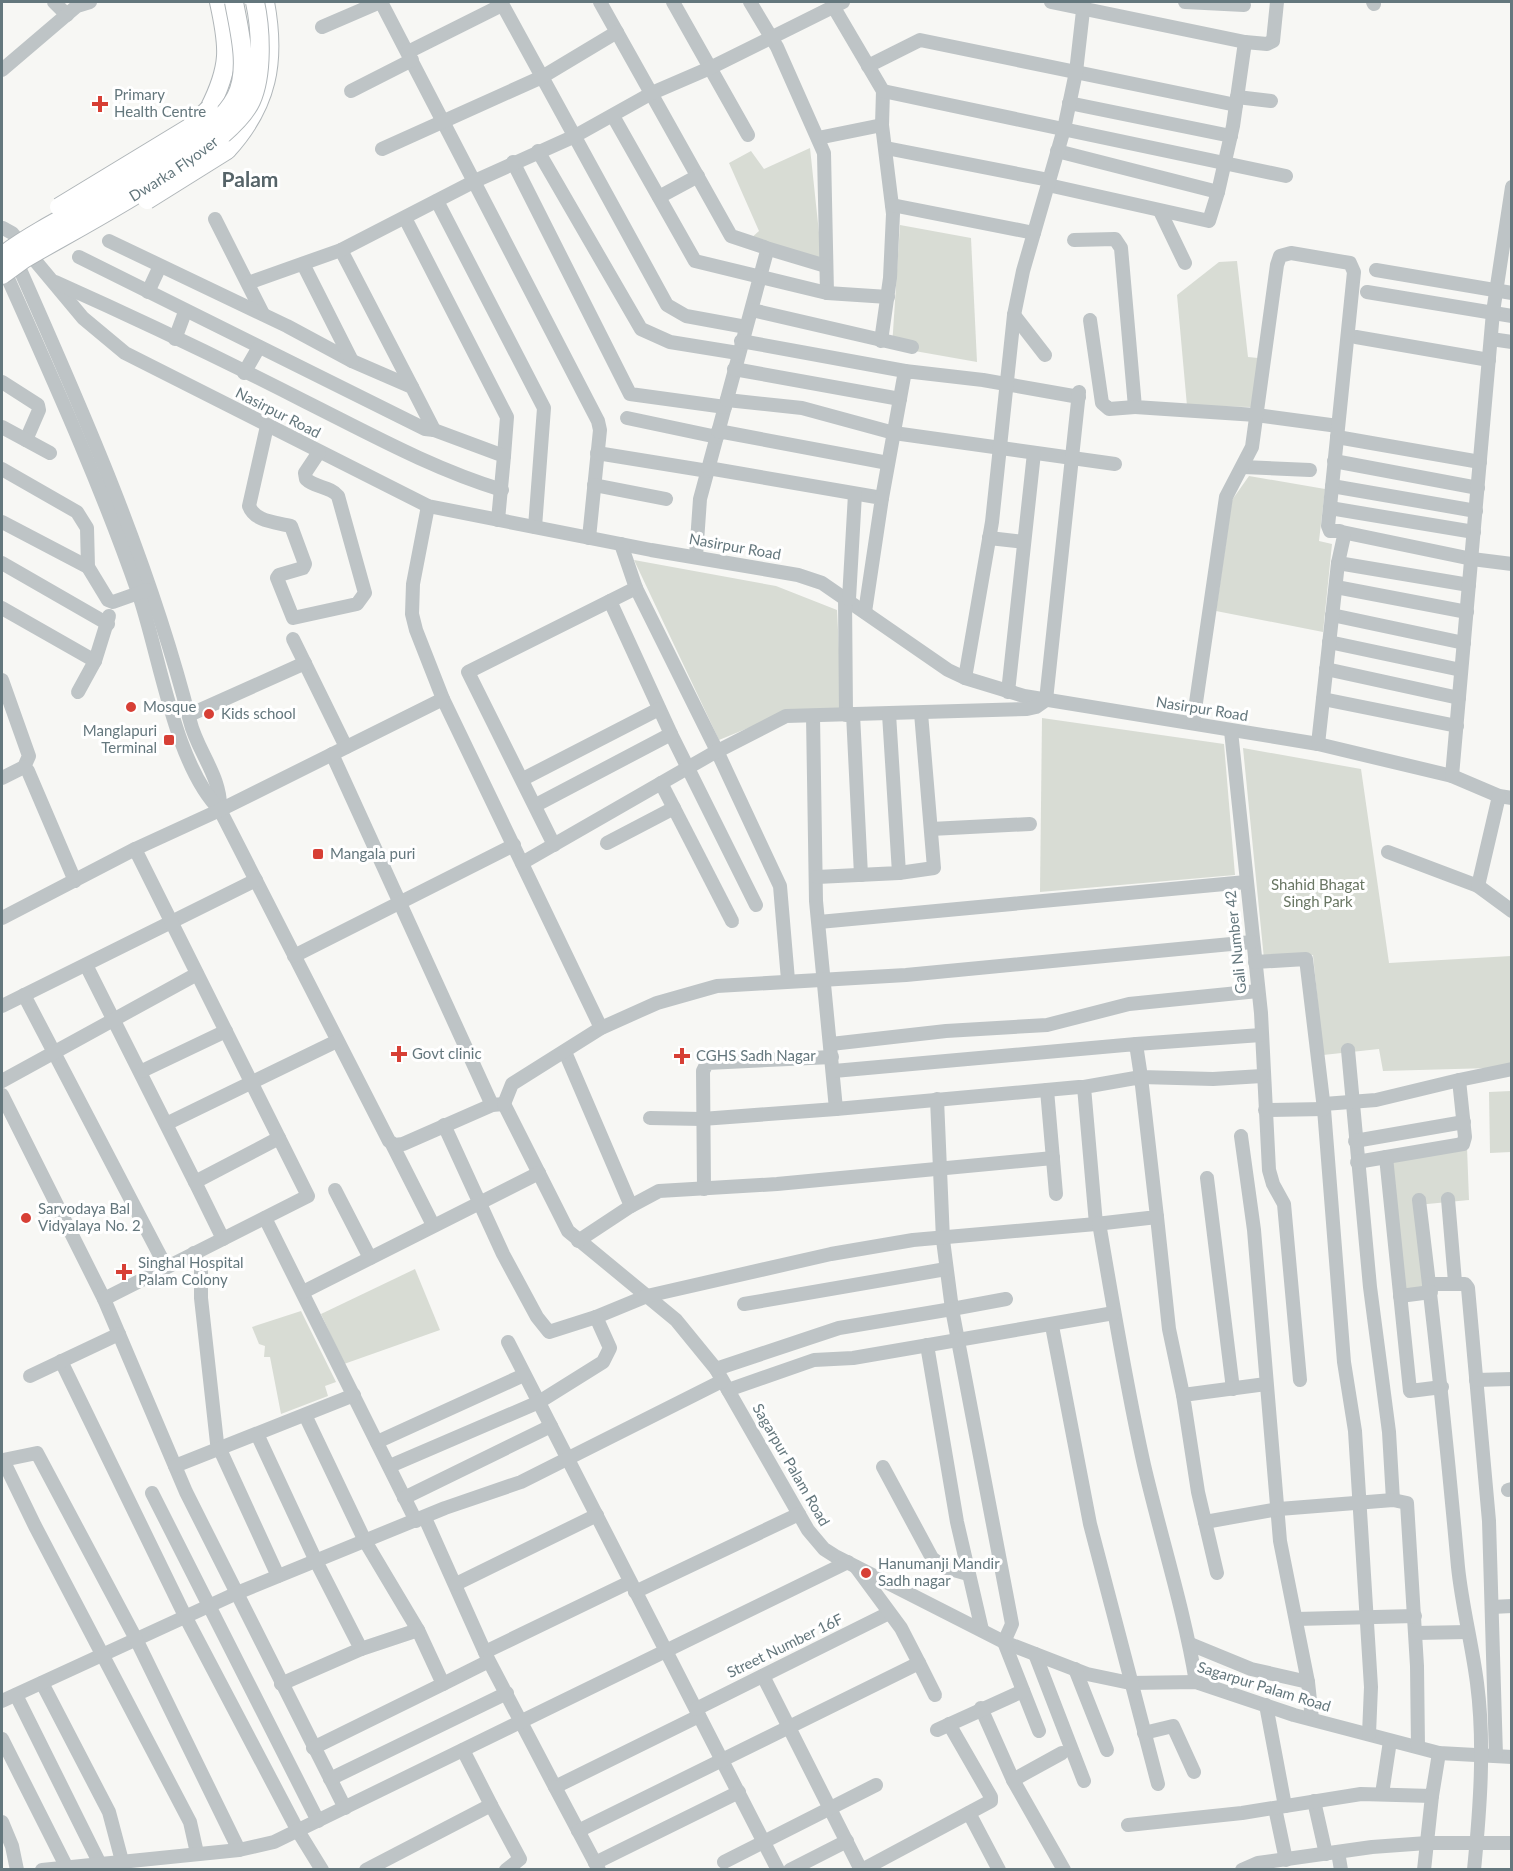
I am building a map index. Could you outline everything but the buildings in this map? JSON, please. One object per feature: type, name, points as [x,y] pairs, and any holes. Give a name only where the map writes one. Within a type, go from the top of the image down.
[{"type":"main road","points":[[2,254],[27,227],[189,128],[209,109],[222,82],[226,60],[227,38],[219,2]]},
{"type":"main road","name":"Dwarka Flyover","points":[[2,254],[186,146],[222,117],[237,96],[242,64],[240,34],[234,2]]},
{"type":"main road","name":"Dwarka Flyover","points":[[2,276],[24,259],[191,159],[232,126],[251,101],[258,69],[260,25],[255,2]]},
{"type":"main road","points":[[2,276],[82,238],[190,175],[227,150],[242,134],[260,104],[267,80],[272,48],[265,2]]},
{"type":"street","points":[[54,2],[78,6]]},
{"type":"street","points":[[322,27],[380,2],[444,121],[598,421],[600,430],[589,538]]},
{"type":"street","points":[[600,2],[731,236],[826,266]]},
{"type":"street","points":[[673,2],[748,135]]},
{"type":"street","points":[[750,2],[770,37],[824,153],[827,293]]},
{"type":"street","points":[[1050,2],[1083,4],[1245,42],[1267,44],[1273,41],[1277,2]]},
{"type":"street","points":[[1185,2],[1244,5]]},
{"type":"street","points":[[351,91],[501,3],[667,305],[686,316],[746,327]]},
{"type":"street","points":[[248,283],[341,250],[513,162],[575,136],[652,93],[710,68],[838,4],[868,66],[883,91],[882,125],[892,205],[888,297],[881,341]]},
{"type":"street","points":[[965,678],[989,538],[1009,386],[1009,357],[1014,315],[1034,233],[1064,129],[1076,72],[1083,4]]},
{"type":"street","points":[[2,70],[78,6]]},
{"type":"street","points":[[382,149],[542,77],[617,32]]},
{"type":"street","points":[[868,66],[920,40],[1076,72],[1237,101],[1271,101]]},
{"type":"street","points":[[886,148],[1209,221],[1231,136],[1245,42]]},
{"type":"street","points":[[883,91],[1286,176]]},
{"type":"street","points":[[1069,103],[1231,136]]},
{"type":"street","points":[[613,116],[695,261],[827,293],[888,297]]},
{"type":"street","points":[[818,138],[882,125]]},
{"type":"street","points":[[522,863],[717,751],[786,716],[1027,709],[1036,708],[1046,700],[1079,395],[740,347],[670,342],[641,329],[538,151]]},
{"type":"street","points":[[1057,151],[1218,192]]},
{"type":"street","points":[[513,162],[630,393],[802,408],[894,433],[1114,464]]},
{"type":"street","points":[[659,197],[698,176]]},
{"type":"street","points":[[1452,776],[1493,312],[1512,187]]},
{"type":"street","points":[[437,201],[544,408],[535,527]]},
{"type":"street","points":[[892,205],[1034,233]]},
{"type":"street","points":[[1160,211],[1185,263]]},
{"type":"street","points":[[405,218],[507,417],[498,520]]},
{"type":"street","points":[[215,219],[263,314]]},
{"type":"street","points":[[2,227],[88,424],[100,476]]},
{"type":"street","name":"Nasirpur Road","points":[[2,227],[12,233],[83,318],[125,353],[428,506],[621,544],[798,575],[822,583],[847,598],[948,670],[1008,692],[1318,744],[1452,776],[1505,797]]},
{"type":"street","points":[[1074,240],[1115,239],[1121,248],[1135,407]]},
{"type":"street","points":[[109,241],[263,314],[352,361],[412,387]]},
{"type":"street","points":[[696,556],[700,499],[752,310],[766,248]]},
{"type":"street","points":[[341,250],[434,429]]},
{"type":"street","points":[[1193,723],[1226,497],[1252,447],[1280,256],[1291,253],[1350,263],[1354,267],[1329,529],[1472,559],[1512,564]]},
{"type":"street","points":[[79,257],[185,312],[425,429],[434,429],[504,456]]},
{"type":"street","points":[[2,263],[100,476],[219,789],[220,810]]},
{"type":"street","points":[[303,264],[352,361]]},
{"type":"street","points":[[147,292],[160,266]]},
{"type":"street","points":[[1376,270],[1512,293]]},
{"type":"street","points":[[53,282],[440,467],[502,490]]},
{"type":"street","points":[[1367,292],[1512,316]]},
{"type":"street","points":[[752,310],[912,347]]},
{"type":"street","points":[[175,339],[185,312]]},
{"type":"street","points":[[1014,315],[1045,355]]},
{"type":"street","points":[[1090,320],[1102,403],[1109,409],[1135,407],[1256,416],[1480,462]]},
{"type":"street","points":[[1356,337],[1489,360]]},
{"type":"street","points":[[1491,339],[1512,342]]},
{"type":"street","points":[[244,373],[259,347]]},
{"type":"street","points":[[734,369],[900,399]]},
{"type":"street","points":[[865,612],[882,498],[905,371]]},
{"type":"street","points":[[2,382],[38,405],[39,410],[26,440]]},
{"type":"street","points":[[627,418],[888,463]]},
{"type":"street","points":[[267,426],[249,506],[252,514],[258,518],[291,526],[305,564],[303,568],[279,574],[277,578],[293,618],[357,604],[364,593],[338,496],[334,491],[312,485],[306,478],[305,473],[319,452]]},
{"type":"street","points":[[2,427],[50,453]]},
{"type":"street","points":[[597,453],[882,498]]},
{"type":"street","points":[[1008,692],[1034,453]]},
{"type":"street","points":[[1334,461],[1478,488]]},
{"type":"street","points":[[1243,467],[1310,470]]},
{"type":"street","points":[[2,469],[77,512],[88,534],[88,567]]},
{"type":"street","points":[[594,485],[666,499]]},
{"type":"street","points":[[1332,486],[1476,512]]},
{"type":"street","points":[[855,494],[847,598],[849,714],[861,875]]},
{"type":"street","points":[[428,506],[413,584],[412,614],[443,699],[601,1028]]},
{"type":"street","points":[[1330,508],[1474,532]]},
{"type":"street","points":[[2,522],[88,567],[110,602],[108,624],[78,692]]},
{"type":"street","points":[[1318,744],[1342,532]]},
{"type":"street","points":[[989,538],[1024,542]]},
{"type":"street","points":[[621,544],[636,588],[717,751],[780,886],[788,980]]},
{"type":"street","points":[[2,563],[108,624]]},
{"type":"street","points":[[1338,563],[1469,585]]},
{"type":"street","points":[[1336,587],[1467,612]]},
{"type":"street","points":[[555,845],[468,672],[636,588]]},
{"type":"street","points":[[110,602],[144,591]]},
{"type":"street","points":[[144,591],[177,727],[202,789],[220,810],[382,1131],[392,1144],[433,1225]]},
{"type":"street","points":[[610,601],[687,768],[756,905]]},
{"type":"street","points":[[2,608],[94,660]]},
{"type":"street","points":[[1332,615],[1464,643]]},
{"type":"street","points":[[292,639],[346,747]]},
{"type":"street","points":[[1329,642],[1461,670]]},
{"type":"street","points":[[189,715],[305,663]]},
{"type":"street","points":[[1326,669],[1459,698]]},
{"type":"street","points":[[2,680],[29,759],[24,767],[2,778]]},
{"type":"street","points":[[2,918],[135,849],[220,810],[443,699]]},
{"type":"street","points":[[1323,699],[1456,726]]},
{"type":"street","points":[[523,779],[659,709]]},
{"type":"street","points":[[817,877],[934,870],[921,713]]},
{"type":"street","points":[[889,714],[899,873]]},
{"type":"street","points":[[813,716],[819,922],[836,1109]]},
{"type":"street","name":"Gali Number 42","points":[[1231,731],[1258,992],[1262,1076],[1271,1178],[1284,1204],[1300,1380]]},
{"type":"street","points":[[536,805],[671,734]]},
{"type":"street","name":"Sagarpur Palam Road","points":[[332,754],[399,903],[563,1222],[578,1241],[683,1327],[722,1380],[808,1530],[824,1549],[1004,1642],[1076,1670],[1130,1683],[1196,1682],[1312,1719],[1439,1753],[1512,1757]]},
{"type":"street","points":[[24,767],[28,771],[75,881]]},
{"type":"street","points":[[661,783],[732,921]]},
{"type":"street","points":[[1478,886],[1505,797]]},
{"type":"street","points":[[607,843],[674,808]]},
{"type":"street","points":[[931,829],[1030,824]]},
{"type":"street","points":[[294,956],[514,846]]},
{"type":"street","points":[[104,1299],[308,1196],[135,849]]},
{"type":"street","points":[[1388,852],[1478,886],[1512,911]]},
{"type":"street","points":[[2,1006],[256,880]]},
{"type":"street","points":[[819,922],[1246,882]]},
{"type":"street","points":[[392,1144],[403,1144],[444,1125],[502,1107],[512,1084],[601,1028],[657,1003],[706,988],[788,980],[906,975],[1252,942]]},
{"type":"street","points":[[1255,962],[1306,959],[1324,1106],[1344,1362],[1355,1431],[1371,1688],[1369,1734]]},
{"type":"street","points":[[86,965],[142,1071],[223,1239]]},
{"type":"street","points":[[2,1081],[197,974]]},
{"type":"street","points":[[832,1057],[946,1031],[1047,1025],[1129,1004],[1258,992]]},
{"type":"street","points":[[24,995],[166,1267]]},
{"type":"street","points":[[142,1071],[226,1031]]},
{"type":"street","points":[[704,1188],[703,1071],[711,1062],[1136,1044],[1261,1035]]},
{"type":"street","points":[[168,1123],[337,1041]]},
{"type":"street","points":[[1136,1044],[1158,1217],[1169,1329],[1205,1522],[1217,1573]]},
{"type":"street","points":[[1348,1050],[1370,1287],[1389,1432],[1393,1500]]},
{"type":"street","points":[[565,1052],[631,1206]]},
{"type":"street","points":[[1265,1110],[1376,1100],[1512,1069]]},
{"type":"street","points":[[650,1118],[702,1119],[836,1109],[1047,1090],[1141,1077],[1213,1079],[1262,1076]]},
{"type":"street","points":[[1357,1162],[1465,1142],[1459,1080]]},
{"type":"street","points":[[1084,1086],[1098,1224],[1114,1313],[1145,1468],[1190,1644],[1196,1682]]},
{"type":"street","points":[[1047,1090],[1056,1194]]},
{"type":"street","points":[[2,1095],[104,1299],[175,1466],[281,1684],[345,1808]]},
{"type":"street","points":[[937,1099],[946,1269],[957,1341],[1012,1624],[1004,1642],[1039,1731]]},
{"type":"street","points":[[1355,1140],[1464,1122]]},
{"type":"street","points":[[444,1125],[508,1264],[546,1329],[560,1330],[647,1296],[841,1252],[943,1238],[1158,1217]]},
{"type":"street","points":[[1241,1136],[1254,1230],[1280,1541],[1308,1682],[1312,1719]]},
{"type":"street","points":[[195,1182],[279,1138]]},
{"type":"street","points":[[1386,1157],[1410,1391],[1442,1387]]},
{"type":"street","points":[[578,1241],[631,1206],[659,1191],[1053,1158]]},
{"type":"street","points":[[303,1292],[539,1173]]},
{"type":"street","points":[[1208,1178],[1233,1389]]},
{"type":"street","points":[[335,1190],[370,1258]]},
{"type":"street","points":[[1448,1199],[1455,1282]]},
{"type":"street","points":[[1419,1200],[1442,1387],[1467,1632],[1477,1683],[1480,1755],[1474,1869]]},
{"type":"street","points":[[265,1218],[404,1498],[420,1519],[456,1584],[487,1656],[597,1866],[739,1792]]},
{"type":"street","points":[[194,1253],[201,1269],[201,1298],[217,1443],[278,1576]]},
{"type":"street","points":[[744,1304],[946,1269]]},
{"type":"street","points":[[1400,1296],[1455,1282],[1464,1284],[1468,1288],[1489,1521],[1496,1756]]},
{"type":"street","points":[[2,1701],[208,1605],[420,1519],[521,1482],[722,1380],[839,1328],[1006,1299]]},
{"type":"street","points":[[722,1380],[814,1360],[853,1358],[1011,1330],[1052,1326],[1114,1313]]},
{"type":"street","points":[[390,1466],[539,1402],[567,1381],[597,1366],[609,1353],[609,1342],[596,1317]]},
{"type":"street","points":[[1052,1326],[1090,1524],[1158,1784]]},
{"type":"street","points":[[30,1376],[118,1334]]},
{"type":"street","points":[[508,1342],[664,1652],[778,1869]]},
{"type":"street","points":[[927,1344],[968,1574],[982,1630]]},
{"type":"street","points":[[61,1361],[185,1616],[298,1831],[322,1869]]},
{"type":"street","points":[[377,1442],[524,1374]]},
{"type":"street","points":[[1476,1380],[1512,1379]]},
{"type":"street","points":[[1183,1395],[1266,1384]]},
{"type":"street","points":[[175,1466],[354,1395]]},
{"type":"street","points":[[305,1415],[365,1541],[418,1630],[443,1684]]},
{"type":"street","points":[[404,1498],[551,1425]]},
{"type":"street","points":[[257,1434],[316,1561],[361,1649]]},
{"type":"street","points":[[197,1853],[190,1822],[3,1460],[38,1453],[136,1639],[238,1850]]},
{"type":"street","points":[[883,1467],[932,1558],[943,1567],[968,1574]]},
{"type":"street","points":[[152,1492],[318,1821]]},
{"type":"street","points":[[1205,1522],[1279,1509],[1393,1500],[1407,1503],[1416,1633],[1418,1747]]},
{"type":"street","points":[[313,1748],[443,1684],[487,1656],[633,1587],[799,1514]]},
{"type":"street","points":[[456,1584],[597,1515]]},
{"type":"street","points":[[42,1869],[238,1850],[264,1845],[298,1831],[463,1749],[522,1723],[664,1652],[852,1563],[908,1638],[935,1695]]},
{"type":"street","points":[[1492,1607],[1512,1606]]},
{"type":"street","name":"Street Number 16F","points":[[555,1786],[763,1676],[889,1613]]},
{"type":"street","points":[[1296,1619],[1415,1616]]},
{"type":"street","points":[[281,1684],[361,1649],[418,1630]]},
{"type":"street","points":[[1416,1633],[1467,1632]]},
{"type":"street","points":[[1190,1644],[1251,1669],[1308,1682]]},
{"type":"street","points":[[1035,1654],[1084,1781]]},
{"type":"street","points":[[578,1831],[919,1663]]},
{"type":"street","points":[[1076,1670],[1107,1750]]},
{"type":"street","points":[[763,1676],[862,1869],[969,1813],[991,1799],[943,1727],[1023,1691]]},
{"type":"street","points":[[42,1683],[109,1812],[122,1861]]},
{"type":"street","points":[[330,1779],[507,1693]]},
{"type":"street","points":[[16,1695],[100,1864]]},
{"type":"street","points":[[1266,1705],[1286,1860]]},
{"type":"street","points":[[981,1708],[1013,1780],[1064,1869]]},
{"type":"street","points":[[1144,1733],[1173,1726],[1194,1772]]},
{"type":"street","points":[[2,1739],[67,1868]]},
{"type":"street","points":[[1382,1794],[1390,1741]]},
{"type":"street","points":[[463,1749],[520,1859],[506,1869]]},
{"type":"street","points":[[1013,1780],[1062,1753]]},
{"type":"street","points":[[1424,1869],[1439,1753]]},
{"type":"street","points":[[724,1862],[876,1785]]},
{"type":"street","points":[[1128,1826],[1280,1807],[1361,1794],[1432,1796]]},
{"type":"street","points":[[1314,1801],[1332,1853],[1341,1869]]},
{"type":"street","points":[[366,1869],[491,1805]]},
{"type":"street","points":[[969,1813],[999,1869]]},
{"type":"street","points":[[2,1822],[12,1846],[17,1869]]},
{"type":"street","points":[[790,1869],[847,1841]]},
{"type":"street","points":[[1245,1869],[1332,1853],[1427,1843],[1512,1843]]},
{"type":"green space","points":[[810,148],[822,261],[749,240],[759,231],[729,163],[751,151],[764,169]]},
{"type":"green space","points":[[900,225],[971,238],[977,362],[892,347]]},
{"type":"green space","points":[[1237,261],[1248,357],[1258,358],[1253,407],[1187,406],[1177,295],[1219,262]]},
{"type":"green space","points":[[1249,476],[1325,489],[1319,541],[1332,544],[1323,632],[1216,611],[1232,500]]},
{"type":"green space","points":[[634,560],[776,586],[837,610],[842,709],[785,713],[719,740]]},
{"type":"green space","name":"Shahid Bhagat Singh Park","points":[[1042,718],[1224,744],[1235,875],[1040,892]]},
{"type":"green space","name":"Shahid Bhagat Singh Park","points":[[1243,748],[1361,769],[1389,963],[1511,956],[1511,1063],[1491,1068],[1383,1071],[1379,1049],[1323,1055],[1313,955],[1264,959]]},
{"type":"green space","points":[[1511,1091],[1511,1152],[1490,1153],[1489,1092]]},
{"type":"green space","points":[[1467,1147],[1469,1200],[1417,1205],[1429,1289],[1401,1294],[1391,1157]]},
{"type":"green space","points":[[415,1269],[440,1330],[344,1364],[321,1314]]},
{"type":"green space","points":[[301,1311],[336,1382],[325,1386],[328,1396],[281,1414],[270,1357],[264,1357],[265,1346],[259,1344],[252,1327]]},
{"type":"place","name":"Primary Health Centre","points":[[100,104]]},
{"type":"place","name":"Mosque","points":[[131,707]]},
{"type":"place","name":"Kids school","points":[[209,714]]},
{"type":"place","name":"Manglapuri Terminal","points":[[169,740]]},
{"type":"place","name":"Mangala puri","points":[[318,854]]},
{"type":"place","name":"Govt clinic","points":[[399,1054]]},
{"type":"place","name":"CGHS Sadh Nagar","points":[[682,1056]]},
{"type":"place","name":"Sarvodaya Bal Vidyalaya No. 2","points":[[26,1218]]},
{"type":"place","name":"Singhal Hospital Palam Colony","points":[[124,1272]]},
{"type":"place","name":"Hanumanji Mandir Sadh nagar","points":[[866,1573]]},
{"type":"district","name":"Palam","points":[[250,180]]}]
